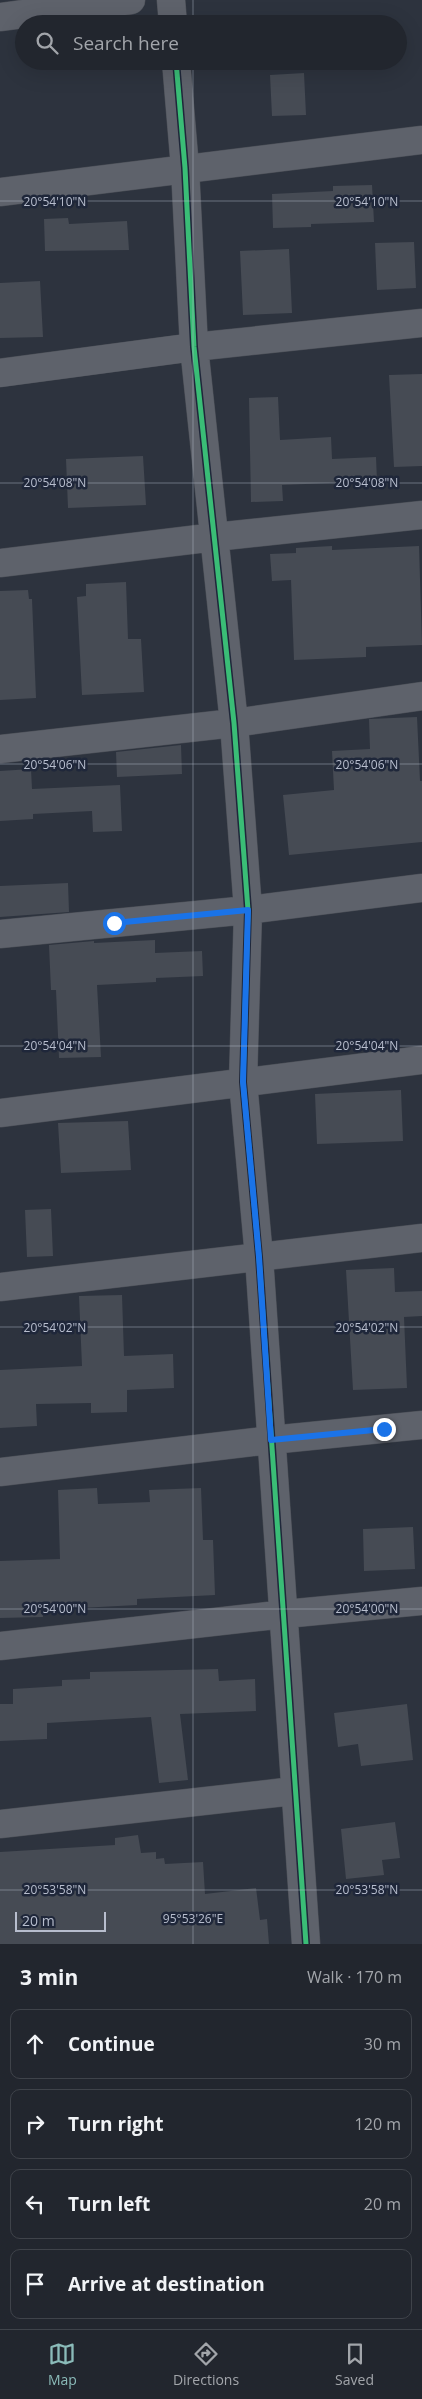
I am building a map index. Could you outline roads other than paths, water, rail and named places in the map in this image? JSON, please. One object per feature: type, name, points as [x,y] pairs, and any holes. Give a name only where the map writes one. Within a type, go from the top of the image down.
[{"type":"street","points":[[15,15],[131,0]]},
{"type":"street","points":[[171,0],[172,15]]},
{"type":"street","points":[[0,17],[15,15]]},
{"type":"street","points":[[177,70],[194,347],[234,723],[248,910],[243,1082],[259,1257],[285,1614],[294,1792],[306,1944]]},
{"type":"street","points":[[0,192],[422,140]]},
{"type":"street","points":[[0,373],[194,347],[422,323]]},
{"type":"street","points":[[0,563],[422,514]]},
{"type":"street","points":[[0,749],[234,723],[422,696]]},
{"type":"street","points":[[0,934],[248,910],[422,888]]},
{"type":"street","points":[[0,1113],[422,1060]]},
{"type":"street","points":[[0,1287],[422,1238]]},
{"type":"street","points":[[0,1472],[271,1440],[422,1425]]},
{"type":"street","points":[[0,1646],[285,1614],[422,1602]]},
{"type":"street","points":[[0,1824],[294,1792]]}]
